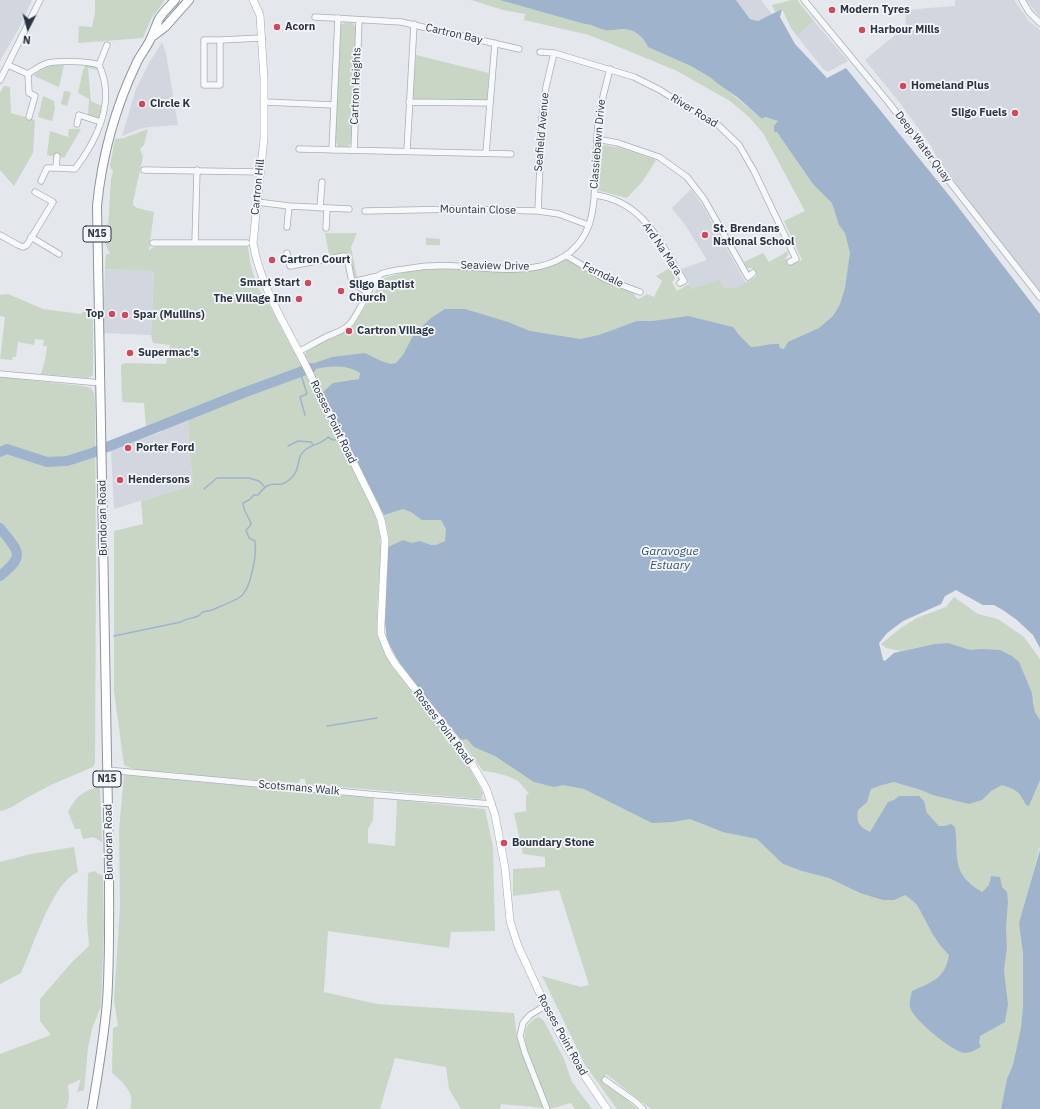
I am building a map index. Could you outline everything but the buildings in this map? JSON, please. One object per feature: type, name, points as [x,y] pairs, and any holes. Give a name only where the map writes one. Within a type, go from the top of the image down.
[{"type":"highway","name":"N15","points":[[101,383],[97,222],[100,179],[116,111],[137,62],[151,38],[160,18],[175,0]]},
{"type":"highway","name":"N15","points":[[151,38],[165,27],[189,0]]},
{"type":"highway","name":"Bundoran Road","points":[[92,1109],[102,1047],[107,1002],[109,959],[110,867],[101,383]]},
{"type":"main road","name":"Cartron Hill","points":[[254,0],[260,15],[262,38],[264,138],[253,243],[262,280],[305,365]]},
{"type":"main road","name":"Rosses Point Road","points":[[305,365],[381,520],[385,540],[381,625],[381,634],[384,645],[396,665],[457,742],[474,766],[486,788],[492,804],[503,855],[508,908],[512,928],[520,950],[545,1006],[566,1046],[607,1109]]},
{"type":"street","points":[[0,80],[40,0]]},
{"type":"street","name":"Deep Water Quay","points":[[804,0],[889,103],[1040,297]]},
{"type":"street","points":[[1022,0],[1029,12],[1040,23]]},
{"type":"street","points":[[315,17],[359,20]]},
{"type":"street","name":"Cartron Heights","points":[[332,150],[338,18]]},
{"type":"street","name":"Cartron Heights","points":[[354,150],[359,20]]},
{"type":"street","name":"Cartron Bay","points":[[359,20],[388,20],[414,24],[440,32],[519,49]]},
{"type":"street","name":"Cartron Bay","points":[[407,151],[414,24]]},
{"type":"street","points":[[220,40],[220,85],[204,86],[204,40],[262,38]]},
{"type":"street","name":"Cartron Bay","points":[[486,153],[494,43]]},
{"type":"street","points":[[41,181],[47,168],[75,169],[87,152],[101,122],[104,110],[106,91],[103,74],[99,65],[106,45]]},
{"type":"street","name":"River Road","points":[[540,52],[554,53],[610,69],[634,78],[660,90],[717,124],[739,145],[754,170],[796,259],[790,262]]},
{"type":"street","name":"Seafield Avenue","points":[[538,211],[542,118],[546,87],[554,53]]},
{"type":"street","points":[[28,74],[45,63],[76,62],[93,63],[99,65]]},
{"type":"street","points":[[8,65],[28,74]]},
{"type":"street","name":"Classiebawn Drive","points":[[594,196],[601,100],[610,69]]},
{"type":"street","points":[[28,74],[29,93],[35,96],[30,118]]},
{"type":"street","name":"Cartron Heights","points":[[264,102],[334,105]]},
{"type":"street","points":[[410,102],[489,104]]},
{"type":"street","points":[[77,124],[80,115],[101,122]]},
{"type":"street","points":[[597,139],[618,143],[659,157],[687,178],[704,200],[748,277],[753,273]]},
{"type":"street","points":[[300,149],[511,154]]},
{"type":"street","points":[[56,168],[57,156]]},
{"type":"street","points":[[144,170],[260,172]]},
{"type":"street","points":[[196,243],[198,170]]},
{"type":"street","points":[[322,182],[323,208],[326,228]]},
{"type":"street","points":[[0,235],[23,247],[26,245],[53,202],[35,192]]},
{"type":"street","name":"Seaview Drive","points":[[352,282],[396,270],[424,266],[505,269],[538,267],[567,256],[577,246],[588,225],[594,196]]},
{"type":"street","name":"Ard Na Mara","points":[[594,196],[606,196],[628,206],[647,223],[684,281],[680,283]]},
{"type":"street","points":[[257,202],[289,206],[349,209]]},
{"type":"street","points":[[287,227],[289,206]]},
{"type":"street","name":"Mountain Close","points":[[365,211],[458,209],[538,211],[560,214],[588,225]]},
{"type":"street","points":[[31,237],[59,254]]},
{"type":"street","points":[[153,243],[247,243]]},
{"type":"street","points":[[287,253],[290,266],[344,256],[348,262],[352,282],[368,294]]},
{"type":"street","name":"Ferndale","points":[[567,256],[605,279],[640,292]]},
{"type":"street","points":[[298,352],[347,327],[356,315],[378,276]]},
{"type":"street","points":[[0,374],[101,383]]},
{"type":"street","name":"Scotsmans Walk","points":[[107,770],[386,796],[492,804]]},
{"type":"street","points":[[545,1006],[530,1015],[523,1023],[520,1036],[525,1053],[547,1109]]},
{"type":"street","points":[[605,1080],[636,1102],[643,1109]]},
{"type":"shaded area","points":[[0,0],[32,0],[19,28],[0,61]]},
{"type":"shaded area","points":[[736,0],[761,0],[772,14],[759,21],[750,19]]},
{"type":"shaded area","points":[[955,0],[1014,0],[1029,21],[1040,30],[1040,291],[957,186],[936,156],[931,146],[900,103],[865,60],[906,26],[905,10],[955,6]]},
{"type":"shaded area","points":[[1040,0],[1040,17],[1027,1]]},
{"type":"shaded area","points":[[814,21],[848,61],[828,72],[823,69],[797,36]]},
{"type":"shaded area","points":[[162,42],[166,53],[178,125],[139,129],[122,136],[136,89],[149,63]]},
{"type":"shaded area","name":"St. Brendans National School","points":[[691,189],[704,208],[746,283],[736,288],[724,288],[719,279],[692,289],[681,269],[707,260],[686,226],[672,208]]},
{"type":"shaded area","points":[[105,269],[154,271],[151,335],[103,333]]},
{"type":"shaded area","points":[[188,421],[193,485],[114,509],[111,449],[162,432],[161,428],[178,422]]},
{"type":"green space","points":[[95,0],[165,0],[151,19],[143,38],[78,43],[79,26],[92,27],[95,13]]},
{"type":"green space","points":[[471,0],[637,0],[727,90],[762,119],[765,117],[778,121],[836,176],[1040,648],[1033,635],[1017,620],[1003,610],[994,605],[983,605],[956,590],[945,596],[941,604],[903,621],[887,633],[879,643],[883,660],[885,661],[894,653],[901,651],[886,648],[881,644],[902,627],[917,618],[946,607],[954,597],[978,614],[998,619],[1024,637],[1040,659],[1040,846],[1031,881],[1040,850],[1040,1109],[651,1109],[606,1074],[602,1082],[625,1098],[637,1109],[617,1109],[585,1065],[542,976],[581,987],[589,985],[559,890],[513,896],[513,869],[545,867],[545,857],[523,854],[514,813],[526,811],[526,795],[529,794],[518,781],[510,777],[483,771],[457,734],[413,681],[397,659],[385,623],[389,543],[384,515],[304,356],[308,350],[351,329],[383,279],[416,270],[443,269],[531,271],[545,268],[564,260],[569,260],[633,292],[636,298],[639,299],[647,294],[654,297],[662,281],[656,276],[670,268],[675,278],[672,282],[677,291],[689,284],[692,289],[719,279],[724,288],[736,288],[757,276],[752,268],[746,268],[744,262],[763,253],[769,262],[788,251],[786,258],[790,266],[802,260],[784,221],[805,211],[763,133],[750,118],[730,101],[677,71],[589,35],[524,20],[525,14],[503,10]]},
{"type":"green space","points":[[797,0],[814,21],[797,36],[791,28],[782,9],[775,12],[772,5]]},
{"type":"green space","points":[[346,22],[352,23],[357,27],[352,141],[347,148],[338,147],[335,139],[341,25]]},
{"type":"green space","points":[[416,55],[489,73],[487,101],[412,100]]},
{"type":"green space","points":[[86,64],[95,66],[98,70],[88,68],[91,101],[102,106],[99,119],[88,115],[89,99],[78,93],[83,70]]},
{"type":"green space","points":[[64,65],[59,87],[34,76],[44,68]]},
{"type":"green space","points":[[4,86],[10,87],[11,113],[35,120],[33,153],[14,186],[0,170],[0,93]]},
{"type":"green space","points":[[64,91],[71,92],[67,106],[61,104]]},
{"type":"green space","points":[[43,96],[54,101],[55,108],[52,121],[38,117]]},
{"type":"green space","points":[[69,129],[81,129],[64,158],[47,155],[50,131],[68,137]]},
{"type":"green space","points":[[148,129],[144,145],[140,149],[143,157],[133,205],[137,208],[154,212],[149,250],[154,247],[248,247],[251,267],[258,288],[267,301],[302,367],[295,369],[292,373],[255,384],[184,415],[146,426],[144,403],[123,402],[121,365],[125,363],[166,364],[170,345],[153,343],[151,335],[154,271],[105,269],[106,254],[110,254],[105,243],[108,227],[111,179],[113,172],[110,166],[115,139],[124,138]]},
{"type":"green space","points":[[603,145],[621,148],[656,160],[643,181],[627,198],[600,191],[598,189],[600,148]]},
{"type":"green space","points":[[325,233],[357,233],[351,247],[357,277],[353,275],[350,257],[346,254],[329,254]]},
{"type":"green space","points":[[426,238],[440,239],[440,245],[426,245]]},
{"type":"green space","points":[[8,294],[43,309],[81,314],[86,309],[93,315],[93,375],[88,378],[41,374],[47,346],[43,346],[44,340],[35,339],[34,345],[18,342],[16,357],[13,357],[12,360],[0,359],[5,317],[0,316],[0,295]]},
{"type":"green space","points":[[305,372],[374,512],[377,521],[381,551],[377,609],[381,644],[388,659],[427,707],[463,757],[483,793],[482,798],[480,799],[306,784],[305,779],[300,779],[299,783],[146,771],[134,769],[124,765],[114,691],[114,531],[143,524],[141,501],[193,485],[189,446],[188,421],[190,417],[245,393],[285,382],[287,379]]},
{"type":"green space","points":[[0,377],[83,386],[91,388],[94,393],[96,566],[95,763],[93,767],[53,784],[12,807],[0,811],[0,454],[13,453],[46,465],[40,458],[19,451],[17,447],[0,448]]},
{"type":"green space","points":[[124,775],[374,798],[373,820],[368,829],[368,843],[395,846],[397,800],[485,809],[493,847],[495,931],[451,932],[449,948],[328,931],[324,992],[377,1004],[514,1013],[517,1038],[543,1108],[501,1104],[500,1109],[461,1109],[449,1089],[446,1067],[395,1058],[380,1109],[130,1109],[130,1093],[124,1084],[112,1073],[113,1028],[118,1026],[114,1000],[120,906],[119,830]]},
{"type":"green space","points":[[100,786],[102,842],[93,837],[83,839],[80,829],[75,829],[68,812],[77,798],[89,790]]},
{"type":"green space","points":[[74,847],[78,872],[69,878],[60,888],[52,902],[44,917],[21,973],[0,984],[0,862],[31,854]]},
{"type":"green space","points":[[95,871],[98,874],[103,875],[104,928],[101,1006],[92,1029],[88,1048],[84,1090],[77,1092],[81,1079],[68,1085],[69,1098],[67,1108],[64,1109],[0,1109],[0,1054],[51,1035],[40,1021],[40,999],[89,945],[87,922],[88,873]]},
{"type":"green space","points":[[539,1017],[544,1021],[564,1059],[572,1082],[592,1109],[575,1109],[571,1103],[550,1109],[531,1061],[525,1035],[527,1026],[531,1021]]},
{"type":"water","name":"Garavogue Estuary","points":[[500,0],[736,0],[750,19],[758,21],[782,9],[780,17],[795,44],[827,78],[846,68],[952,199],[1040,314],[1040,648],[1033,635],[1017,620],[1003,610],[994,605],[983,605],[956,590],[945,596],[941,604],[903,621],[887,633],[879,643],[883,660],[885,661],[894,653],[935,644],[948,643],[970,650],[1000,650],[1012,656],[1019,662],[1032,693],[1035,712],[1040,720],[1040,780],[1029,806],[1026,805],[1017,792],[1002,785],[991,791],[982,800],[969,804],[933,795],[894,782],[871,789],[867,802],[858,810],[857,814],[859,824],[870,832],[888,802],[899,796],[919,796],[924,801],[927,813],[939,826],[951,824],[955,827],[957,856],[960,871],[972,885],[982,892],[989,885],[991,876],[1000,877],[1002,887],[1007,892],[1008,901],[1006,928],[1007,948],[1004,970],[1008,1005],[1005,1022],[980,1036],[979,1043],[981,1047],[975,1050],[964,1053],[951,1047],[933,1034],[912,1012],[910,1001],[912,991],[931,982],[941,975],[949,955],[935,938],[917,905],[905,895],[894,900],[883,900],[860,893],[829,878],[783,864],[757,839],[723,832],[690,819],[673,822],[652,823],[584,789],[563,785],[554,787],[534,782],[495,756],[474,747],[467,739],[461,740],[413,681],[397,659],[387,640],[385,623],[388,547],[403,540],[412,543],[420,541],[431,545],[436,545],[445,541],[446,529],[441,520],[422,520],[411,512],[403,509],[384,515],[332,413],[323,392],[333,383],[359,379],[360,373],[343,367],[312,370],[309,365],[332,357],[365,353],[381,361],[391,364],[396,363],[403,355],[414,334],[431,318],[445,309],[465,309],[508,322],[530,331],[580,339],[599,335],[637,321],[653,321],[688,316],[733,327],[751,347],[779,344],[780,348],[784,349],[788,342],[819,328],[833,316],[840,304],[845,288],[850,253],[845,233],[839,225],[832,203],[813,184],[777,132],[774,132],[774,126],[778,121],[765,117],[762,119],[737,97],[710,77],[691,66],[648,47],[638,34],[631,30],[603,29]]},
{"type":"water","points":[[1040,850],[1040,1109],[1001,1109],[1007,1079],[1013,1065],[1021,1028],[1023,1007],[1023,953],[1019,923]]},
{"type":"waterway","points":[[0,452],[7,449],[47,462],[67,461],[92,453],[243,393],[311,368]]},
{"type":"waterway","points":[[302,372],[302,378],[307,394],[300,397],[305,415]]},
{"type":"waterway","points":[[114,636],[181,622],[196,617],[203,612],[212,610],[240,597],[244,593],[250,579],[254,562],[255,547],[255,541],[249,538],[246,530],[251,523],[244,509],[243,503],[254,495],[258,495],[267,486],[271,484],[285,483],[289,480],[296,472],[301,454],[304,451],[322,442],[328,437],[333,440],[339,439]]},
{"type":"waterway","points":[[288,446],[298,441],[311,442],[313,445]]},
{"type":"waterway","points":[[204,489],[217,478],[249,478],[259,481],[264,486]]},
{"type":"waterway","points":[[0,528],[12,543],[17,553],[14,563],[0,576]]},
{"type":"waterway","points":[[327,726],[377,718]]},
{"type":"place","name":"Modern Tyres","points":[[832,10]]},
{"type":"place","name":"Acorn","points":[[277,27]]},
{"type":"place","name":"Harbour Mills","points":[[862,30]]},
{"type":"place","name":"Homeland Plus","points":[[903,86]]},
{"type":"place","name":"Circle K","points":[[142,104]]},
{"type":"place","name":"Sligo Fuels","points":[[1015,113]]},
{"type":"place","name":"St. Brendans National School","points":[[705,235]]},
{"type":"place","name":"Cartron Court","points":[[272,260]]},
{"type":"place","name":"Smart Start","points":[[308,283]]},
{"type":"place","name":"Sligo Baptist Church","points":[[341,291]]},
{"type":"place","name":"The Village Inn","points":[[299,299]]},
{"type":"place","name":"Top","points":[[112,314]]},
{"type":"place","name":"Spar (Mullins)","points":[[125,315]]},
{"type":"place","name":"Cartron Village","points":[[349,331]]},
{"type":"place","name":"Supermac's","points":[[130,353]]},
{"type":"place","name":"Porter Ford","points":[[128,448]]},
{"type":"place","name":"Hendersons","points":[[120,480]]},
{"type":"place","name":"Boundary Stone","points":[[504,843]]}]
